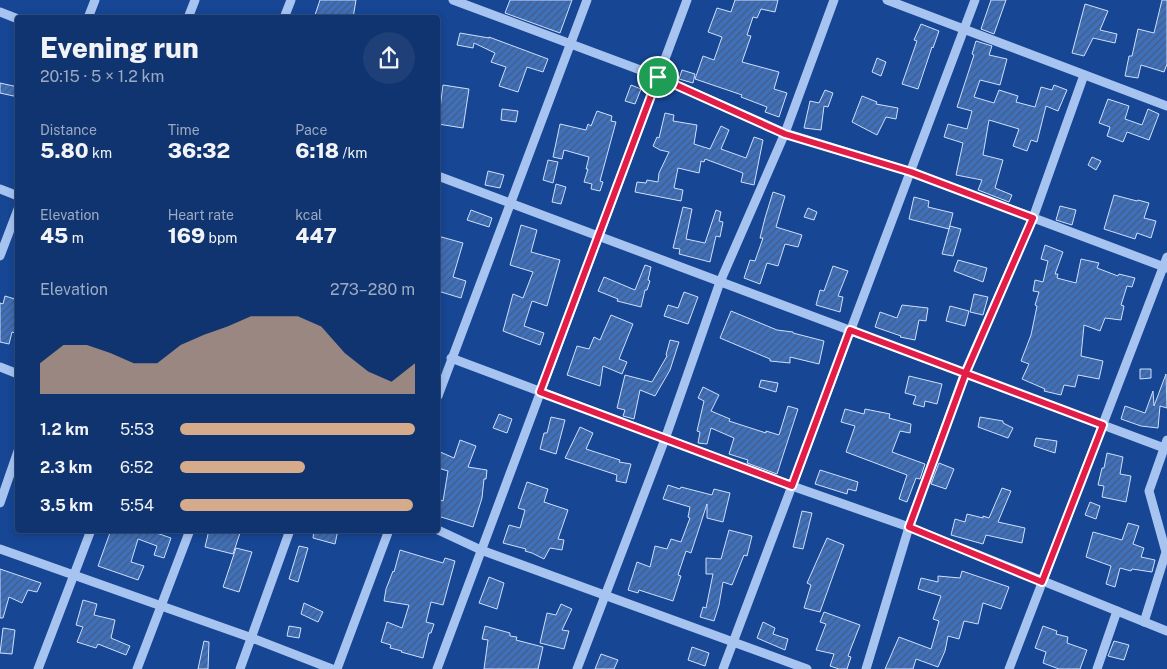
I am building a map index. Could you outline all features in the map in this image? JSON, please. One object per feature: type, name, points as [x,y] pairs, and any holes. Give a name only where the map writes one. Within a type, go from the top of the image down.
[{"type":"street","points":[[89,15],[95,0]]},
{"type":"street","points":[[189,15],[194,0]]},
{"type":"street","points":[[285,15],[291,0]]},
{"type":"street","points":[[453,0],[658,77],[785,134],[911,172],[1165,267]]},
{"type":"street","points":[[440,390],[587,0]]},
{"type":"street","points":[[437,669],[687,0]]},
{"type":"street","points":[[577,669],[665,439],[720,282],[785,134],[834,0]]},
{"type":"street","points":[[887,0],[1167,106]]},
{"type":"street","points":[[723,669],[975,0]]},
{"type":"street","points":[[0,12],[15,18]]},
{"type":"street","points":[[866,669],[909,527],[966,372],[1033,218],[1084,75]]},
{"type":"street","points":[[440,177],[966,372],[1103,425],[1166,446],[1149,491],[1166,552],[1144,622]]},
{"type":"street","points":[[0,189],[15,195]]},
{"type":"street","points":[[0,256],[15,217]]},
{"type":"street","points":[[1009,669],[1165,267],[1167,257]]},
{"type":"street","points":[[451,358],[792,486],[909,527],[1167,631]]},
{"type":"street","points":[[0,367],[15,373]]},
{"type":"street","points":[[0,502],[15,460]]},
{"type":"street","points":[[440,531],[481,550],[807,669]]},
{"type":"street","points":[[38,669],[90,533]]},
{"type":"street","points":[[137,669],[189,533]]},
{"type":"street","points":[[240,669],[289,533]]},
{"type":"street","points":[[337,669],[388,533]]},
{"type":"street","points":[[0,549],[252,638],[332,669]]},
{"type":"street","points":[[1097,669],[1117,612]]},
{"type":"building","points":[[320,0],[356,0],[354,15],[315,15]]},
{"type":"building","points":[[510,0],[572,0],[560,33],[505,13]]},
{"type":"building","points":[[735,0],[778,0],[775,12],[761,9],[757,18],[753,17],[747,35],[751,36],[742,62],[779,72],[774,89],[787,93],[779,117],[765,112],[767,107],[741,97],[742,95],[695,79],[703,56],[714,60],[722,37],[708,32],[717,8],[731,12]]},
{"type":"building","points":[[991,0],[1006,0],[994,34],[981,29]]},
{"type":"building","points":[[1162,0],[1167,0],[1167,64],[1164,72],[1141,65],[1138,78],[1125,76],[1138,29],[1154,33]]},
{"type":"building","points":[[1085,4],[1108,11],[1100,30],[1117,34],[1115,43],[1093,38],[1084,56],[1072,53]]},
{"type":"building","points":[[921,24],[939,31],[918,89],[902,84],[917,41],[914,40]]},
{"type":"building","points":[[460,33],[489,37],[548,59],[543,72],[527,67],[518,92],[499,86],[506,67],[491,62],[495,53],[474,43],[473,48],[457,45]]},
{"type":"building","points":[[976,41],[992,46],[989,55],[1007,59],[1000,85],[980,80],[974,97],[994,103],[999,90],[1018,96],[1016,102],[1035,107],[1041,87],[1052,90],[1054,85],[1067,90],[1058,111],[1046,106],[1037,142],[1031,140],[1027,151],[1013,146],[1019,129],[989,120],[983,155],[1003,160],[995,188],[1012,195],[1009,202],[978,190],[982,180],[956,175],[963,143],[944,137],[948,124],[967,129],[972,111],[957,107],[974,55],[972,54]]},
{"type":"building","points":[[877,58],[886,62],[881,76],[872,72]]},
{"type":"building","points":[[682,70],[695,74],[693,83],[679,79]]},
{"type":"building","points":[[0,83],[15,86],[15,96],[0,93]]},
{"type":"building","points":[[443,85],[469,89],[463,128],[440,124]]},
{"type":"building","points":[[631,85],[641,89],[635,104],[625,101]]},
{"type":"building","points":[[825,90],[833,93],[828,107],[824,106],[821,130],[804,128],[810,101],[819,103]]},
{"type":"building","points":[[862,96],[877,102],[876,104],[898,108],[896,119],[886,117],[877,135],[852,122]]},
{"type":"building","points":[[1108,99],[1129,106],[1125,119],[1142,125],[1148,109],[1159,114],[1149,140],[1127,132],[1123,142],[1107,136],[1110,127],[1099,123]]},
{"type":"building","points":[[502,109],[518,111],[516,122],[501,120]]},
{"type":"building","points":[[597,111],[612,116],[611,121],[616,122],[600,181],[603,182],[600,191],[591,189],[592,184],[584,182],[589,157],[564,150],[562,159],[553,157],[560,124],[586,130],[588,124],[591,126]]},
{"type":"building","points":[[665,113],[674,115],[673,121],[697,125],[694,144],[710,149],[721,126],[729,130],[721,149],[746,158],[754,137],[763,140],[754,185],[741,182],[743,173],[705,159],[704,162],[701,161],[699,173],[678,168],[674,188],[683,190],[681,201],[635,192],[637,182],[646,183],[647,180],[658,182],[659,173],[669,152],[653,146],[657,137],[659,138]]},
{"type":"building","points":[[1092,157],[1101,161],[1096,170],[1088,165]]},
{"type":"building","points":[[548,160],[558,162],[553,183],[543,180]]},
{"type":"building","points":[[488,171],[504,175],[500,188],[485,185]]},
{"type":"building","points":[[556,184],[566,187],[561,204],[552,202]]},
{"type":"building","points":[[773,192],[785,196],[776,227],[802,235],[798,247],[785,244],[778,266],[767,263],[760,284],[744,278],[750,260],[755,261],[763,238],[760,238]]},
{"type":"building","points":[[1114,195],[1149,203],[1144,218],[1156,221],[1151,238],[1137,233],[1135,239],[1104,229]]},
{"type":"building","points":[[914,197],[929,201],[928,207],[953,213],[949,229],[909,219]]},
{"type":"building","points":[[1060,206],[1076,210],[1072,225],[1056,220]]},
{"type":"building","points":[[683,207],[692,209],[686,239],[705,243],[716,210],[721,212],[719,221],[723,222],[720,237],[716,236],[710,262],[679,254],[680,249],[673,248]]},
{"type":"building","points":[[808,208],[817,212],[814,220],[804,217]]},
{"type":"building","points":[[471,210],[492,218],[489,227],[467,220]]},
{"type":"building","points":[[521,225],[537,230],[531,252],[560,260],[547,306],[532,301],[524,326],[544,333],[540,345],[503,331],[513,294],[523,298],[533,272],[510,265]]},
{"type":"building","points":[[950,226],[961,229],[953,256],[942,254]]},
{"type":"building","points":[[440,237],[463,243],[453,277],[466,281],[461,298],[440,292]]},
{"type":"building","points":[[1045,245],[1063,252],[1055,274],[1058,274],[1057,278],[1076,283],[1081,259],[1099,263],[1097,268],[1118,276],[1119,274],[1135,278],[1132,287],[1127,286],[1121,305],[1124,306],[1121,320],[1105,318],[1100,331],[1084,325],[1081,356],[1103,361],[1099,379],[1078,375],[1075,387],[1064,385],[1061,395],[1044,391],[1045,389],[1022,379],[1029,364],[1021,361],[1031,335],[1037,306],[1035,305],[1039,292],[1033,291],[1035,280],[1043,282],[1048,261],[1041,259]]},
{"type":"building","points":[[958,260],[987,268],[983,282],[954,271]]},
{"type":"building","points":[[645,265],[651,267],[648,280],[650,281],[647,290],[645,290],[641,307],[617,301],[618,299],[598,291],[604,277],[635,290]]},
{"type":"building","points":[[833,266],[848,271],[838,296],[843,297],[840,312],[816,305],[820,290],[824,291]]},
{"type":"building","points":[[684,292],[698,297],[688,324],[664,316],[668,305],[678,308]]},
{"type":"building","points":[[974,294],[988,297],[983,315],[970,312]]},
{"type":"building","points":[[5,296],[15,299],[15,333],[12,332],[9,344],[0,342],[0,303],[3,304]]},
{"type":"building","points":[[902,305],[928,308],[926,321],[919,320],[915,340],[900,337],[875,327],[880,312],[897,318]]},
{"type":"building","points":[[950,306],[969,311],[965,326],[946,321]]},
{"type":"building","points":[[731,311],[777,330],[793,332],[824,341],[819,364],[790,357],[790,363],[770,361],[770,359],[720,338]]},
{"type":"building","points":[[611,315],[633,324],[619,359],[627,362],[622,374],[603,366],[600,386],[567,375],[577,346],[589,349],[594,337],[600,340]]},
{"type":"building","points":[[670,340],[679,342],[670,370],[655,396],[640,390],[634,419],[623,416],[625,410],[617,408],[625,375],[652,382],[667,356]]},
{"type":"building","points":[[1140,369],[1151,369],[1151,378],[1140,379]]},
{"type":"building","points":[[1166,374],[1167,408],[1160,406],[1158,428],[1141,426],[1121,419],[1125,406],[1145,413],[1153,391],[1154,406]]},
{"type":"building","points":[[909,376],[942,384],[937,404],[925,401],[924,407],[913,404],[916,396],[905,393]]},
{"type":"building","points":[[761,380],[778,383],[776,392],[759,387]]},
{"type":"building","points":[[703,387],[719,395],[711,411],[730,419],[729,421],[766,433],[766,431],[779,435],[788,406],[798,409],[777,474],[747,463],[748,460],[729,454],[734,438],[711,428],[707,444],[698,443],[700,432],[697,431],[704,401],[698,398]]},
{"type":"building","points":[[845,409],[864,414],[865,409],[890,414],[889,418],[911,424],[910,433],[900,431],[892,452],[925,464],[920,479],[916,478],[907,502],[899,499],[907,475],[846,452],[855,426],[841,422]]},
{"type":"building","points":[[499,414],[512,419],[507,433],[493,428]]},
{"type":"building","points":[[551,417],[565,420],[556,454],[540,449]]},
{"type":"building","points":[[980,417],[1003,421],[1003,423],[1013,428],[1008,438],[978,427]]},
{"type":"building","points":[[580,427],[593,433],[586,449],[620,460],[619,462],[631,464],[626,483],[616,481],[617,475],[565,458]]},
{"type":"building","points":[[1036,438],[1057,441],[1055,453],[1034,446]]},
{"type":"building","points":[[460,440],[476,446],[468,467],[487,470],[482,498],[473,527],[440,517],[440,500],[443,501],[448,471],[440,469],[440,452],[454,458]]},
{"type":"building","points":[[1107,453],[1123,457],[1120,474],[1131,476],[1126,502],[1102,497],[1104,486],[1098,485]]},
{"type":"building","points":[[939,463],[954,469],[946,489],[931,484]]},
{"type":"building","points":[[820,470],[858,482],[856,491],[848,489],[847,494],[815,484]]},
{"type":"building","points":[[527,482],[548,489],[544,502],[568,510],[558,539],[564,540],[562,550],[550,548],[544,559],[525,551],[526,549],[503,543],[509,525],[520,528],[525,510],[518,508]]},
{"type":"building","points":[[668,485],[712,495],[714,489],[730,493],[723,522],[707,518],[707,504],[691,553],[686,551],[678,575],[681,576],[673,601],[639,590],[638,593],[628,590],[637,562],[650,567],[655,546],[667,549],[671,539],[681,542],[690,518],[688,517],[690,507],[663,499]]},
{"type":"building","points":[[1002,488],[1011,491],[998,522],[1025,528],[1022,543],[986,535],[983,544],[951,535],[955,519],[965,522],[967,514],[989,518]]},
{"type":"building","points":[[1090,502],[1100,506],[1096,519],[1085,515]]},
{"type":"building","points":[[802,511],[812,513],[803,549],[793,547]]},
{"type":"building","points":[[1128,523],[1139,526],[1133,544],[1144,548],[1141,557],[1155,560],[1152,572],[1132,569],[1131,571],[1120,568],[1115,587],[1106,584],[1111,566],[1086,557],[1093,532],[1122,540]]},
{"type":"building","points":[[729,530],[752,536],[747,556],[744,555],[732,585],[723,582],[714,621],[700,617],[703,607],[706,608],[713,574],[706,574],[706,558],[721,559]]},
{"type":"building","points":[[110,533],[157,533],[171,538],[164,558],[154,555],[157,546],[138,539],[131,562],[144,566],[138,580],[98,566]]},
{"type":"building","points":[[208,533],[240,533],[233,554],[205,547]]},
{"type":"building","points":[[314,533],[337,533],[335,544],[313,538]]},
{"type":"building","points":[[827,538],[844,545],[820,612],[804,608],[811,585],[807,583]]},
{"type":"building","points":[[299,546],[308,548],[298,582],[289,579]]},
{"type":"building","points":[[236,548],[252,552],[239,592],[223,587]]},
{"type":"building","points":[[400,550],[443,563],[445,558],[455,561],[443,605],[431,602],[426,622],[434,624],[431,633],[429,633],[423,658],[390,648],[391,645],[381,642],[387,622],[402,628],[409,605],[384,601],[386,589],[394,572]]},
{"type":"building","points":[[0,569],[41,583],[37,592],[28,590],[22,603],[9,597],[3,618],[0,618]]},
{"type":"building","points":[[962,571],[1009,587],[1001,609],[983,603],[978,624],[964,621],[959,639],[948,636],[945,651],[938,667],[916,659],[913,669],[885,669],[899,637],[931,649],[939,621],[933,619],[941,596],[918,589],[921,578],[938,582],[938,576],[960,578]]},
{"type":"building","points":[[489,577],[504,583],[497,609],[479,603]]},
{"type":"building","points":[[83,600],[97,604],[94,615],[115,620],[111,638],[130,646],[126,655],[98,644],[96,648],[77,642],[83,627],[76,625]]},
{"type":"building","points":[[304,603],[323,612],[318,622],[301,614]]},
{"type":"building","points":[[561,604],[572,609],[562,630],[569,631],[564,649],[540,643],[547,613],[556,615]]},
{"type":"building","points":[[824,612],[860,625],[848,656],[851,657],[847,669],[830,666],[834,654],[816,650],[826,624],[820,622]]},
{"type":"building","points":[[763,622],[775,628],[773,634],[788,639],[785,650],[757,638]]},
{"type":"building","points":[[289,626],[301,628],[299,638],[287,636]]},
{"type":"building","points":[[485,626],[510,633],[510,636],[517,637],[516,640],[543,647],[538,669],[484,669],[488,640],[482,639]]},
{"type":"building","points":[[1043,626],[1057,631],[1056,634],[1068,637],[1067,643],[1087,650],[1080,669],[1059,669],[1043,663],[1046,652],[1035,648]]},
{"type":"building","points":[[3,628],[15,630],[12,654],[0,653]]},
{"type":"building","points":[[204,641],[209,642],[208,669],[198,669]]},
{"type":"building","points":[[1114,641],[1129,645],[1124,660],[1108,656]]},
{"type":"building","points":[[692,647],[709,653],[705,666],[688,660]]},
{"type":"building","points":[[601,654],[618,660],[614,669],[595,669]]},
{"type":"route","points":[[658,77],[540,392],[792,486],[850,330],[966,372],[1103,425],[1042,582],[909,527],[966,372],[1033,218],[911,172],[785,134],[658,77]]}]
